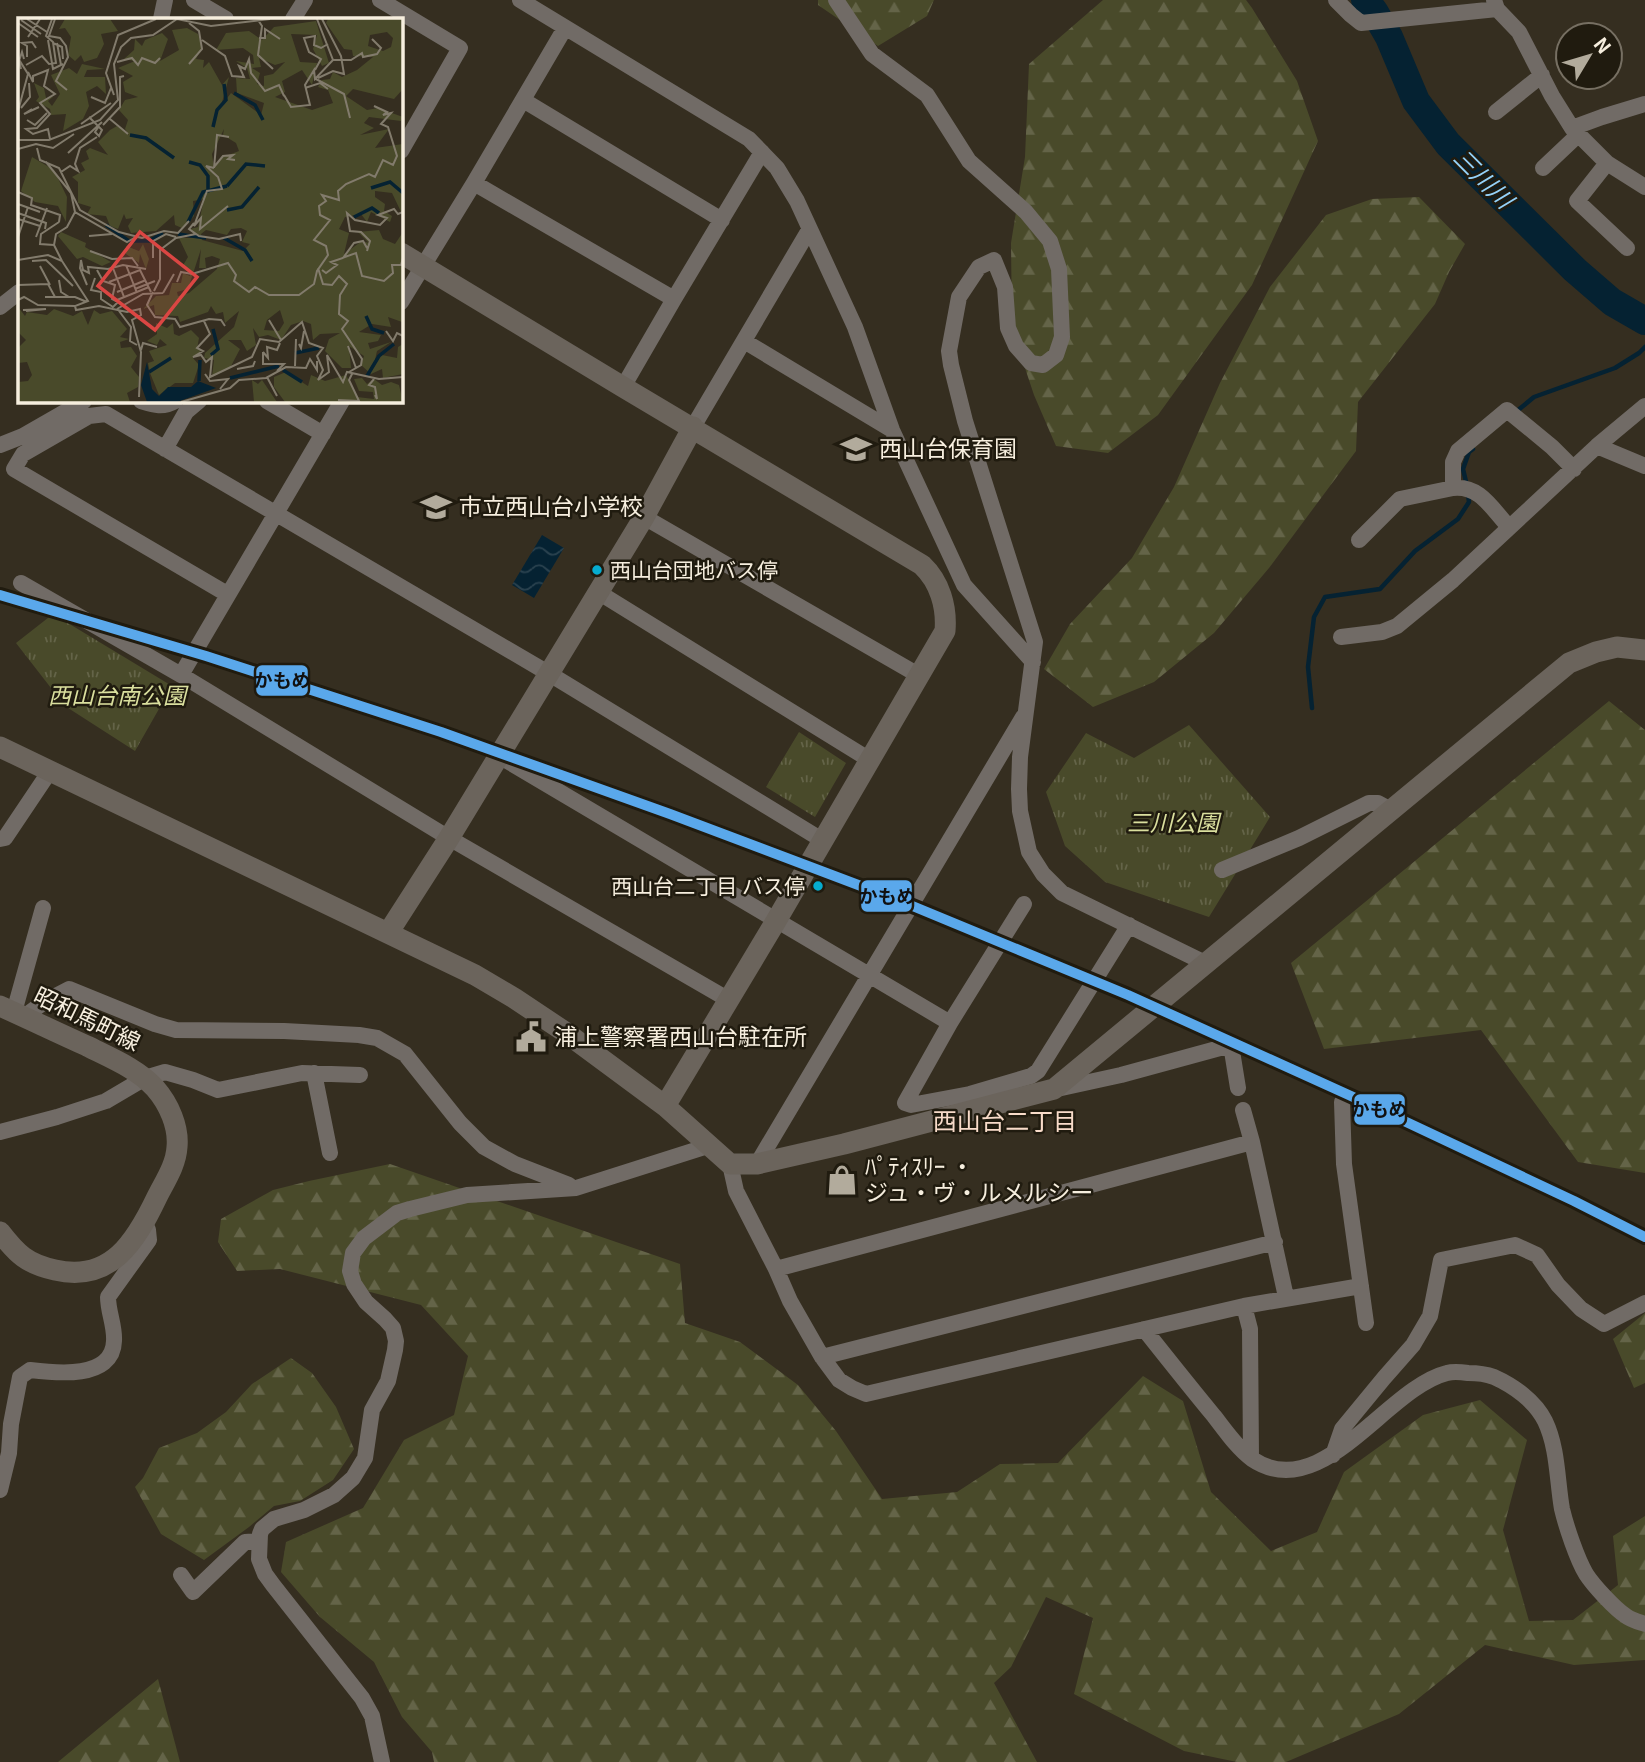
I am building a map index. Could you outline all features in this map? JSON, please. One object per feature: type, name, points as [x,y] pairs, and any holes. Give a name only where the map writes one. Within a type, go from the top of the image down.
[{"type":"street","points":[[161,18],[165,0]]},
{"type":"street","points":[[194,0],[224,18]]},
{"type":"street","points":[[294,18],[305,0]]},
{"type":"street","points":[[520,0],[749,139],[777,168],[797,201],[855,327],[892,430],[964,585],[1033,662]]},
{"type":"street","points":[[836,0],[872,54],[927,96],[969,161],[1026,212],[1050,241],[1059,269],[1062,337],[1056,355],[1043,365],[1031,363],[1016,346],[1008,328],[1005,287],[994,260],[979,267],[959,297],[950,351],[965,421],[1035,642],[1020,757],[1019,800],[1029,852],[1043,874],[1062,893],[1207,964]]},
{"type":"street","points":[[1336,0],[1361,23],[1400,19],[1417,8],[1496,4],[1519,32],[1552,96],[1575,131],[1607,163],[1645,187]]},
{"type":"street","points":[[384,8],[460,48],[402,149]]},
{"type":"street","points":[[402,300],[565,28]]},
{"type":"street","points":[[1496,112],[1542,75]]},
{"type":"street","points":[[523,100],[722,220]]},
{"type":"street","points":[[1543,168],[1575,131],[1602,117],[1645,104]]},
{"type":"street","points":[[624,387],[762,152]]},
{"type":"street","points":[[1607,163],[1577,201],[1627,248]]},
{"type":"street","points":[[474,183],[674,299]]},
{"type":"street","points":[[388,933],[449,838],[644,517],[693,427],[809,230]]},
{"type":"street","points":[[402,254],[922,565],[935,580],[940,593],[946,621],[944,631],[920,676],[664,1106]]},
{"type":"street","points":[[0,307],[18,293]]},
{"type":"street","points":[[744,341],[892,430]]},
{"type":"street","points":[[0,445],[23,436],[82,402]]},
{"type":"street","points":[[145,402],[156,405],[173,402]]},
{"type":"street","points":[[165,449],[186,412],[198,402]]},
{"type":"street","points":[[269,402],[323,434]]},
{"type":"street","points":[[181,675],[341,402]]},
{"type":"street","points":[[1341,637],[1382,632],[1398,626],[1453,580],[1597,446],[1645,406]]},
{"type":"street","points":[[1509,527],[1465,489],[1453,462],[1458,452],[1507,410],[1574,469]]},
{"type":"street","points":[[228,594],[14,469],[23,454],[89,416],[106,414],[548,673],[822,840]]},
{"type":"street","points":[[1597,446],[1645,466]]},
{"type":"street","points":[[1359,541],[1400,499],[1465,489]]},
{"type":"street","points":[[644,517],[920,676]]},
{"type":"street","points":[[21,583],[181,675],[449,838],[729,1000]]},
{"type":"street","points":[[940,593],[964,585]]},
{"type":"street","points":[[598,592],[870,760]]},
{"type":"street","points":[[1054,1089],[1569,663],[1617,647],[1645,650]]},
{"type":"street","points":[[757,1164],[1026,712]]},
{"type":"street","points":[[0,747],[475,975],[565,1032],[664,1106],[730,1164],[736,1191],[790,1301],[822,1357],[839,1380],[866,1394],[1244,1306],[1361,1286]]},
{"type":"street","points":[[499,755],[950,1023]]},
{"type":"street","points":[[0,839],[5,838],[50,771]]},
{"type":"street","points":[[1222,870],[1299,838],[1369,803],[1378,803],[1391,810]]},
{"type":"street","points":[[1024,904],[950,1023],[905,1102],[911,1105],[970,1094],[1031,1076],[1038,1071],[1129,925]]},
{"type":"street","points":[[13,1012],[43,908]]},
{"type":"street","points":[[13,1012],[44,1002],[69,989],[176,1030],[284,1031],[377,1038],[405,1054],[460,1123],[484,1147],[515,1164],[576,1188]]},
{"type":"street","name":"昭和馬町線","points":[[0,1232],[14,1250],[34,1265],[61,1271],[96,1270],[127,1247],[171,1169],[177,1149],[176,1130],[165,1101],[145,1078],[113,1059],[13,1012]]},
{"type":"street","points":[[730,1164],[757,1164],[844,1144],[1231,1045],[1238,1088]]},
{"type":"street","points":[[0,1132],[106,1101],[145,1078],[165,1072],[218,1090],[302,1073],[360,1075]]},
{"type":"street","points":[[314,1073],[330,1153]]},
{"type":"street","points":[[1342,1102],[1344,1164],[1366,1323]]},
{"type":"street","points":[[1243,1110],[1286,1297]]},
{"type":"street","points":[[776,1269],[1252,1142]]},
{"type":"street","points":[[382,1762],[372,1716],[362,1698],[265,1574],[259,1559],[262,1529],[269,1522],[304,1510],[334,1495],[353,1478],[365,1458],[372,1410],[387,1381],[396,1341],[393,1328],[366,1302],[354,1284],[350,1271],[353,1253],[364,1238],[397,1213],[467,1195],[576,1188],[708,1146]]},
{"type":"street","points":[[0,1490],[9,1453],[11,1424],[20,1377],[30,1370],[76,1373],[93,1369],[107,1357],[115,1344],[108,1297],[149,1240],[144,1221]]},
{"type":"street","points":[[822,1357],[1275,1242]]},
{"type":"street","points":[[1333,1455],[1342,1429],[1413,1345],[1430,1316],[1441,1260],[1515,1245],[1537,1255],[1566,1293],[1581,1308],[1604,1324],[1645,1303]]},
{"type":"street","points":[[1244,1306],[1250,1328],[1251,1458]]},
{"type":"street","points":[[1144,1329],[1230,1436],[1251,1458],[1270,1468],[1308,1467],[1333,1455],[1417,1388],[1450,1372],[1491,1376],[1514,1388],[1531,1401],[1545,1420],[1552,1441],[1563,1512],[1573,1545],[1586,1573],[1626,1617],[1645,1624]]},
{"type":"street","points":[[181,1575],[193,1592],[245,1542],[259,1541]]},
{"type":"green space","points":[[818,0],[934,0],[927,16],[878,46],[818,5]]},
{"type":"green space","points":[[1103,0],[1246,0],[1297,81],[1318,141],[1252,285],[1158,415],[1108,453],[1056,446],[1034,395],[1012,329],[1011,243],[1025,157],[1029,64]]},
{"type":"green space","points":[[1419,197],[1465,244],[1435,304],[1358,402],[1356,451],[1269,568],[1214,633],[1154,682],[1093,707],[1044,669],[1070,624],[1132,558],[1174,487],[1220,383],[1270,287],[1326,215],[1372,199]]},
{"type":"green space","name":"西山台南公園","points":[[53,614],[172,686],[135,751],[65,706],[16,643]]},
{"type":"green space","points":[[1609,701],[1645,730],[1645,1173],[1578,1162],[1481,1030],[1324,1049],[1291,963]]},
{"type":"green space","name":"三川公園","points":[[1189,725],[1270,817],[1209,917],[1105,882],[1065,846],[1046,792],[1086,733],[1134,758]]},
{"type":"green space","points":[[799,732],[846,763],[815,817],[766,787]]},
{"type":"green space","points":[[390,1164],[680,1264],[685,1323],[740,1342],[798,1385],[836,1431],[882,1499],[957,1492],[1000,1464],[1058,1463],[1143,1376],[1183,1401],[1211,1492],[1271,1551],[1317,1532],[1344,1472],[1423,1415],[1480,1400],[1527,1440],[1503,1530],[1529,1621],[1573,1620],[1618,1585],[1613,1536],[1645,1516],[1645,1660],[1574,1665],[1485,1645],[1399,1714],[1286,1762],[1237,1762],[1184,1751],[1074,1694],[1093,1618],[1046,1597],[1011,1667],[994,1683],[1037,1762],[434,1762],[432,1752],[402,1717],[374,1662],[320,1617],[281,1572],[286,1542],[363,1508],[404,1440],[454,1415],[468,1356],[421,1305],[280,1269],[237,1271],[218,1242],[221,1219],[273,1190]]},
{"type":"green space","points":[[1645,1313],[1645,1383],[1634,1388],[1613,1339]]},
{"type":"green space","points":[[291,1358],[312,1373],[336,1407],[354,1449],[333,1480],[300,1501],[274,1506],[204,1560],[161,1534],[135,1487],[159,1448],[197,1433],[226,1412],[252,1384]]},
{"type":"green space","points":[[158,1679],[180,1762],[58,1762]]},
{"type":"water","points":[[542,535],[564,548],[534,598],[512,585]]},
{"type":"waterway","name":"三川川","points":[[1365,0],[1389,37],[1416,101],[1448,144],[1575,270],[1612,302],[1645,321]]},
{"type":"waterway","points":[[1517,411],[1534,397],[1615,368],[1645,347]]},
{"type":"waterway","points":[[1467,486],[1463,469],[1469,452],[1473,449]]},
{"type":"waterway","points":[[1312,708],[1308,667],[1314,617],[1325,597],[1380,589],[1415,551],[1458,519],[1469,502],[1468,494]]},
{"type":"transit line","name":"かもめ","points":[[0,595],[206,656],[441,732],[898,900],[1128,995],[1351,1096],[1645,1237]]},
{"type":"place","name":"西山台保育園","points":[[856,449]]},
{"type":"place","name":"市立西山台小学校","points":[[436,507]]},
{"type":"place","name":"西山台団地バス停","points":[[597,570]]},
{"type":"place","name":"西山台二丁目 バス停","points":[[818,886]]},
{"type":"place","name":"浦上警察署西山台駐在所","points":[[531,1037]]},
{"type":"place","name":"ﾊﾟﾃｨｽﾘｰ ・ ジュ・ヴ・ルメルシー","points":[[842,1180]]},
{"type":"district","name":"西山台二丁目","points":[[1005,1122]]}]
